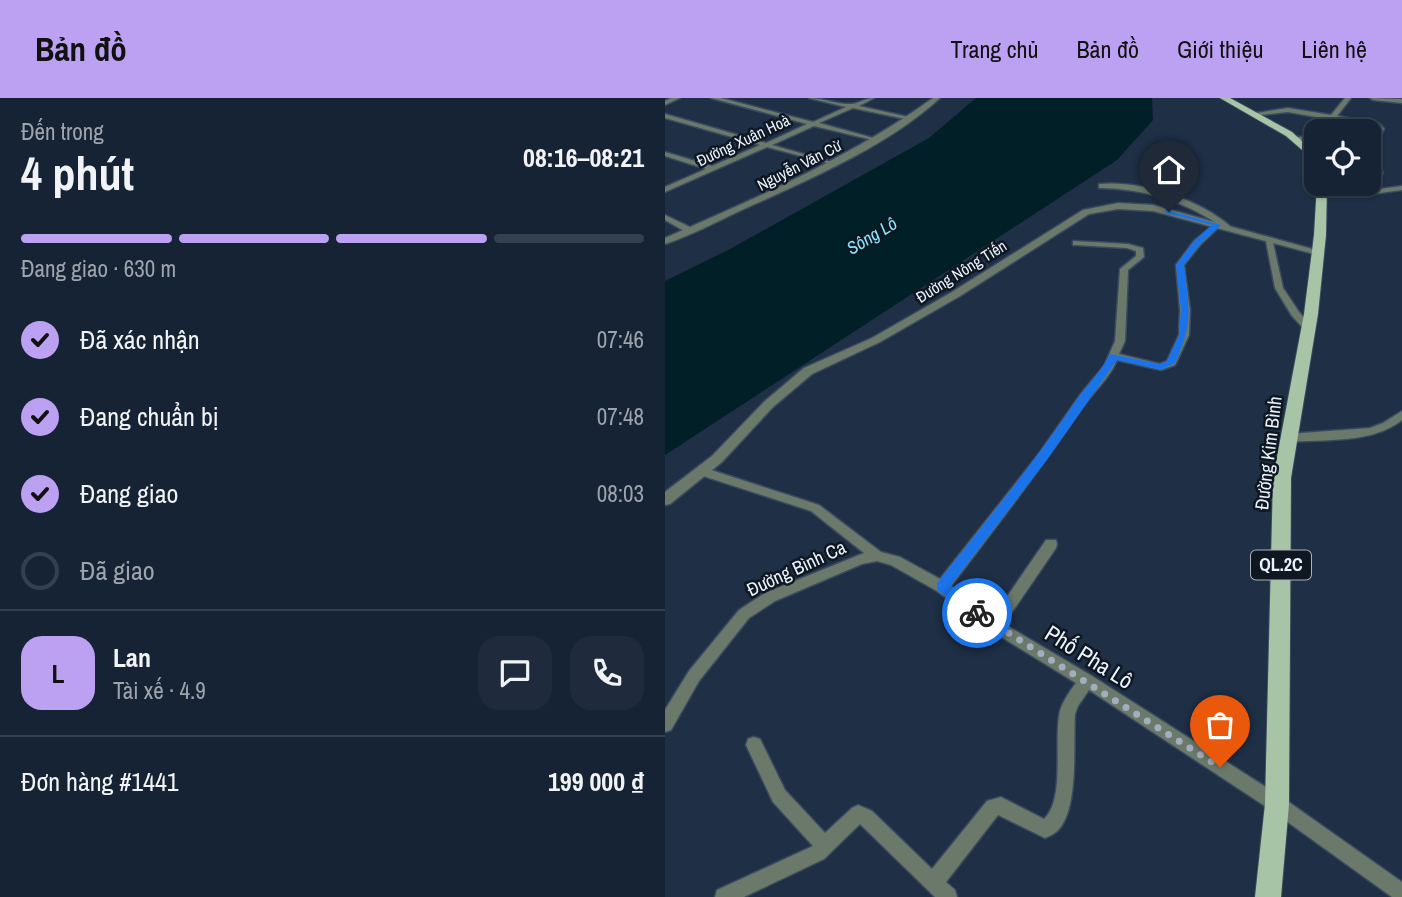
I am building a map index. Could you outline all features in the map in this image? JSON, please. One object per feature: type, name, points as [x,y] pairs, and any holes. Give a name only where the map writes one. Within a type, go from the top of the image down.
[{"type":"main road","points":[[1224,98],[1295,139],[1304,148]]},
{"type":"main road","name":"Đường Kim Bình","points":[[1268,897],[1277,804],[1281,498],[1305,319],[1320,234],[1322,196]]},
{"type":"street","points":[[665,103],[677,98]]},
{"type":"street","points":[[714,98],[876,140]]},
{"type":"street","points":[[812,98],[909,118]]},
{"type":"street","name":"Đường Xuân Hoà","points":[[665,190],[871,98]]},
{"type":"street","name":"Nguyễn Văn Cừ","points":[[665,241],[783,191],[876,140],[937,98]]},
{"type":"street","points":[[1332,117],[1347,98]]},
{"type":"street","points":[[1373,98],[1402,101]]},
{"type":"street","points":[[1253,114],[1288,110],[1342,119]]},
{"type":"street","points":[[665,116],[834,164]]},
{"type":"street","points":[[1295,139],[1304,139]]},
{"type":"street","points":[[665,153],[714,169]]},
{"type":"street","points":[[1102,186],[1149,190],[1204,213],[1230,228]]},
{"type":"street","points":[[1381,191],[1402,188]]},
{"type":"street","name":"Đường Nông Tiến","points":[[665,500],[716,459],[769,404],[808,371],[876,340],[956,294],[1074,218],[1101,208],[1135,206],[1268,238],[1320,234]]},
{"type":"street","points":[[665,217],[689,230]]},
{"type":"street","points":[[1113,356],[1161,367],[1171,363],[1184,335],[1185,310],[1180,265],[1197,243],[1217,225]]},
{"type":"street","points":[[1268,238],[1279,288],[1305,319]]},
{"type":"street","points":[[942,587],[1109,367],[1120,341],[1124,269],[1136,261],[1141,253],[1137,248],[1128,246],[1076,243]]},
{"type":"street","points":[[1288,438],[1371,432],[1387,426],[1402,415]]},
{"type":"street","name":"Phố Pha Lô","points":[[701,471],[815,509],[877,556],[895,561],[942,587],[995,626],[1087,681],[1277,804],[1402,893]]},
{"type":"street","points":[[995,626],[1051,544]]},
{"type":"street","name":"Đường Bình Ca","points":[[665,725],[694,677],[744,614],[770,597],[860,559],[877,556]]},
{"type":"street","points":[[933,883],[993,807],[1001,806],[1045,829],[1050,827],[1058,812],[1064,783],[1068,709],[1087,681]]},
{"type":"street","points":[[754,745],[779,796],[825,846]]},
{"type":"street","points":[[724,897],[818,853],[861,814],[948,897]]},
{"type":"water","name":"Sông Lô","points":[[976,98],[1152,98],[1153,120],[1117,160],[665,455],[665,281],[730,249],[929,138]]},
{"type":"way so far","points":[[977,613],[1220,767]]},
{"type":"route","points":[[977,613],[942,587],[1042,458],[1084,397],[1109,367],[1113,356],[1161,367],[1171,363],[1184,335],[1185,310],[1180,265],[1197,243],[1217,225],[1169,212]]}]
